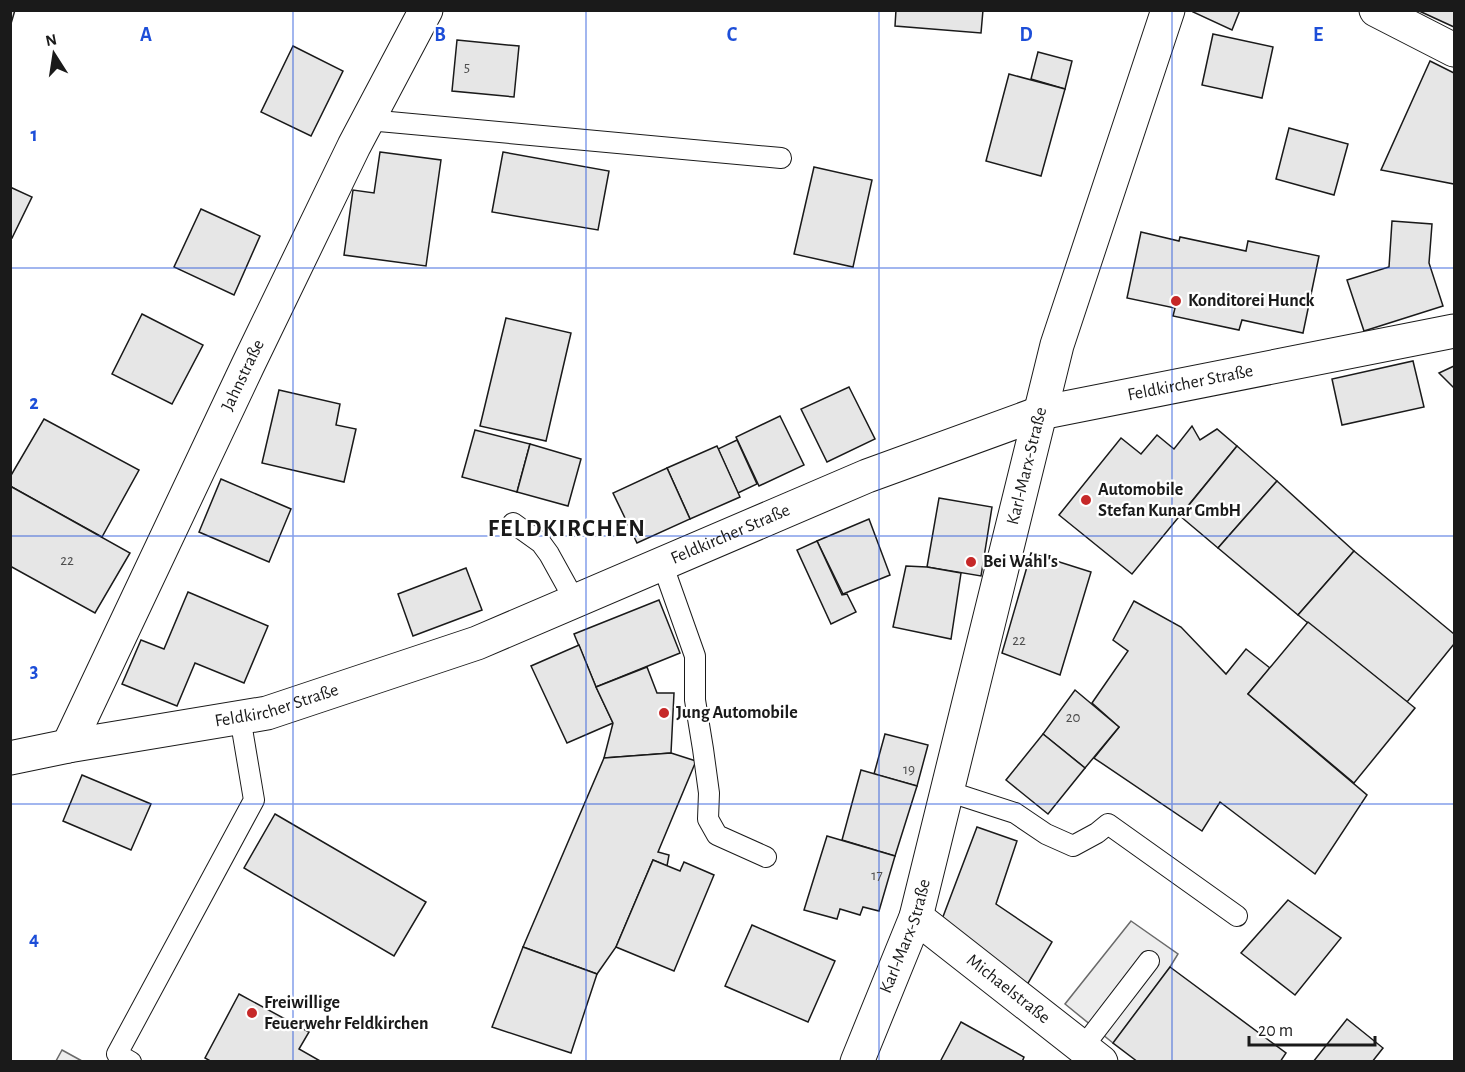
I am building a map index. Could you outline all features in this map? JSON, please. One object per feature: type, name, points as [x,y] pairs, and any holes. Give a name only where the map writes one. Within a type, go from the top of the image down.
[{"type":"street","name":"Jahnstraße","points":[[68,746],[354,146],[426,10]]},
{"type":"street","name":"Karl-Marx-Straße","points":[[857,1062],[916,917],[1057,345],[1168,10]]},
{"type":"street","points":[[1376,10],[1455,50]]},
{"type":"street","name":"Feldkircher Straße","points":[[10,758],[267,712],[477,643],[867,476],[1040,413],[1455,331]]},
{"type":"street","name":"Michaelstraße","points":[[916,917],[1092,1054]]},
{"type":"lane","points":[[368,120],[781,158]]},
{"type":"lane","points":[[513,523],[541,543],[574,601]]},
{"type":"lane","points":[[663,563],[694,656],[695,699],[707,782],[708,819],[717,835],[766,857]]},
{"type":"lane","points":[[120,1059],[254,800],[240,717]]},
{"type":"lane","points":[[947,791],[1015,813],[1046,834],[1073,846],[1108,824],[1237,916]]},
{"type":"lane","points":[[1092,1054],[1149,961]]},
{"type":"shaded area","points":[[1131,921],[1178,954],[1113,1043],[1065,1004]]},
{"type":"shaded area","points":[[62,1050],[82,1061],[56,1061]]},
{"type":"building","points":[[10,10],[15,10],[10,27]]},
{"type":"building","points":[[896,10],[983,10],[981,33],[895,26]]},
{"type":"building","points":[[1194,10],[1240,10],[1232,30],[1193,12]]},
{"type":"building","points":[[1417,10],[1454,10],[1454,27]]},
{"type":"building","points":[[1213,34],[1273,47],[1262,98],[1202,85]]},
{"type":"building","points":[[457,40],[519,46],[514,97],[452,91]]},
{"type":"building","points":[[293,46],[343,71],[311,136],[261,112]]},
{"type":"building","points":[[1038,52],[1072,61],[1065,89],[1031,79]]},
{"type":"building","points":[[1430,61],[1454,73],[1454,184],[1381,170]]},
{"type":"building","points":[[1009,74],[1065,89],[1041,176],[986,161]]},
{"type":"building","points":[[1289,128],[1348,144],[1334,195],[1276,179]]},
{"type":"building","points":[[380,152],[441,160],[426,266],[344,255],[353,190],[374,193]]},
{"type":"building","points":[[503,152],[609,171],[598,230],[492,212]]},
{"type":"building","points":[[814,167],[872,180],[853,267],[794,254]]},
{"type":"building","points":[[10,187],[32,197],[12,238],[10,237]]},
{"type":"building","points":[[201,209],[260,236],[234,295],[174,267]]},
{"type":"building","points":[[1392,221],[1432,224],[1429,263],[1443,306],[1364,331],[1347,280],[1389,267]]},
{"type":"building","points":[[1141,232],[1179,241],[1180,237],[1246,251],[1248,241],[1319,256],[1303,333],[1242,320],[1239,330],[1173,316],[1175,308],[1127,298]]},
{"type":"building","points":[[142,314],[203,345],[172,404],[112,374]]},
{"type":"building","points":[[506,318],[571,333],[546,441],[480,426]]},
{"type":"building","points":[[1413,361],[1424,407],[1342,425],[1332,379]]},
{"type":"building","points":[[1454,366],[1454,388],[1439,373]]},
{"type":"building","points":[[849,387],[875,439],[827,462],[801,409]]},
{"type":"building","points":[[279,390],[340,404],[336,425],[356,429],[344,482],[262,463]]},
{"type":"building","points":[[780,416],[804,465],[759,486],[736,437]]},
{"type":"building","points":[[44,419],[139,470],[102,537],[10,486],[10,477]]},
{"type":"building","points":[[1192,426],[1200,440],[1217,429],[1237,446],[1132,574],[1059,515],[1121,438],[1141,454],[1157,435],[1174,449]]},
{"type":"building","points":[[475,430],[530,444],[517,492],[462,477]]},
{"type":"building","points":[[737,440],[757,484],[738,493],[718,449]]},
{"type":"building","points":[[530,444],[581,459],[568,506],[517,492]]},
{"type":"building","points":[[717,446],[740,497],[690,519],[667,468]]},
{"type":"building","points":[[1237,446],[1277,481],[1218,548],[1180,516]]},
{"type":"building","points":[[667,468],[690,519],[637,543],[613,493]]},
{"type":"building","points":[[221,479],[291,509],[269,562],[199,532]]},
{"type":"building","points":[[1277,481],[1354,551],[1298,615],[1218,548]]},
{"type":"building","points":[[10,486],[130,553],[95,613],[10,566]]},
{"type":"building","points":[[939,498],[992,507],[981,576],[927,567]]},
{"type":"building","points":[[869,519],[890,575],[843,594],[817,541]]},
{"type":"building","points":[[817,541],[842,595],[847,594],[856,612],[831,624],[797,550]]},
{"type":"building","points":[[1354,551],[1454,634],[1454,644],[1407,702],[1298,615]]},
{"type":"building","points":[[1031,553],[1091,572],[1060,675],[1002,653]]},
{"type":"building","points":[[906,566],[961,573],[951,639],[893,627]]},
{"type":"building","points":[[466,568],[482,610],[413,636],[398,594]]},
{"type":"building","points":[[188,592],[268,626],[244,683],[195,663],[177,706],[122,684],[141,640],[164,649]]},
{"type":"building","points":[[659,600],[680,653],[596,687],[574,634]]},
{"type":"building","points":[[1134,601],[1181,627],[1226,674],[1246,649],[1270,668],[1248,694],[1367,795],[1315,874],[1220,802],[1202,831],[1094,758],[1119,727],[1092,703],[1128,651],[1113,640]]},
{"type":"building","points":[[1308,622],[1415,708],[1354,783],[1248,694]]},
{"type":"building","points":[[579,645],[613,723],[567,743],[531,666]]},
{"type":"building","points":[[647,667],[657,693],[674,693],[671,753],[604,758],[613,723],[596,687]]},
{"type":"building","points":[[1075,690],[1119,727],[1085,768],[1043,734]]},
{"type":"building","points":[[885,734],[928,745],[917,786],[874,774]]},
{"type":"building","points":[[1043,734],[1085,768],[1048,814],[1006,780]]},
{"type":"building","points":[[671,753],[696,761],[658,852],[669,855],[667,866],[653,860],[616,947],[597,974],[523,947],[604,758]]},
{"type":"building","points":[[861,770],[917,786],[895,856],[842,840]]},
{"type":"building","points":[[82,775],[151,804],[131,850],[63,821]]},
{"type":"building","points":[[275,814],[426,902],[394,956],[244,868]]},
{"type":"building","points":[[977,827],[1017,841],[996,904],[1052,942],[1027,985],[941,922]]},
{"type":"building","points":[[827,836],[895,856],[879,911],[863,907],[860,915],[840,909],[837,919],[804,910]]},
{"type":"building","points":[[653,860],[680,871],[684,862],[714,875],[674,971],[616,947]]},
{"type":"building","points":[[1288,900],[1341,938],[1295,995],[1241,953]]},
{"type":"building","points":[[752,925],[835,961],[808,1022],[725,986]]},
{"type":"building","points":[[523,947],[597,974],[571,1053],[492,1027]]},
{"type":"building","points":[[1170,967],[1286,1053],[1280,1062],[1138,1062],[1113,1043]]},
{"type":"building","name":"Freiwillige Feuerwehr Feldkirchen","points":[[239,994],[309,1032],[299,1049],[322,1062],[212,1062],[205,1058]]},
{"type":"building","points":[[1347,1019],[1383,1048],[1372,1062],[1313,1062]]},
{"type":"building","points":[[961,1022],[1024,1057],[1022,1062],[940,1062]]},
{"type":"place","name":"Konditorei Hunck","points":[[1176,301]]},
{"type":"place","name":"Automobile Stefan Kunar GmbH","points":[[1086,500]]},
{"type":"place","name":"Bei Wahl's","points":[[971,562]]},
{"type":"place","name":"Jung Automobile","points":[[664,713]]},
{"type":"place","name":"Freiwillige Feuerwehr Feldkirchen","points":[[252,1013]]},
{"type":"district","name":"FELDKIRCHEN","points":[[567,529]]}]
